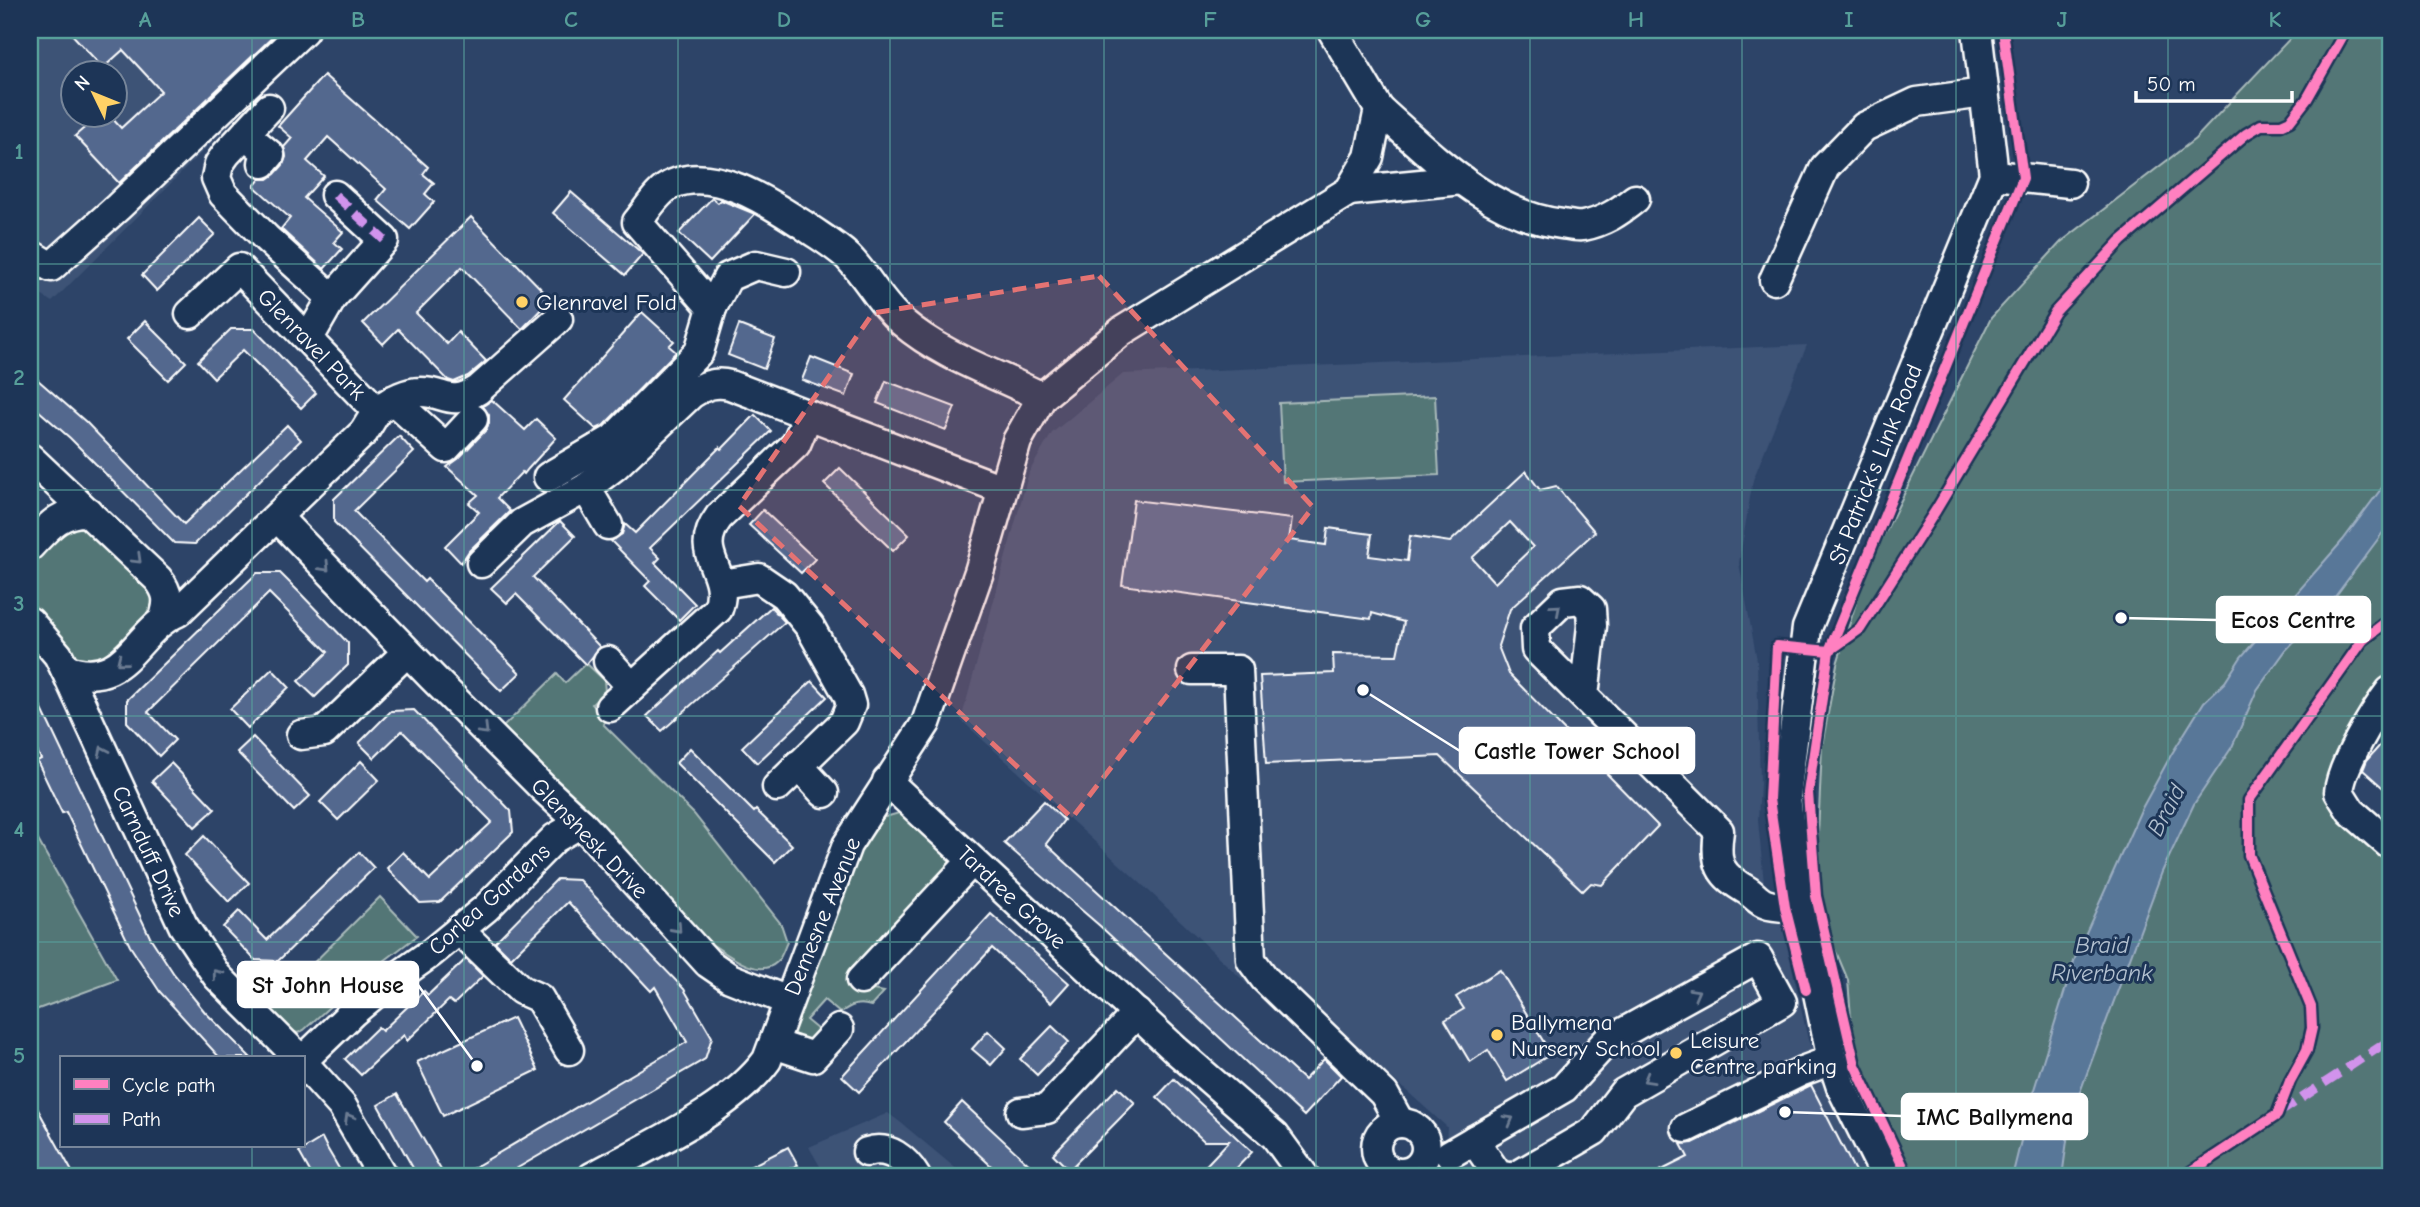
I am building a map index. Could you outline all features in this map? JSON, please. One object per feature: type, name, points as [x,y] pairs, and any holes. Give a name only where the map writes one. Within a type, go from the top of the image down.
[{"type":"street","points":[[30,254],[51,267],[304,30]]},
{"type":"street","points":[[1332,30],[1379,109],[1448,170],[1494,201],[1540,221],[1581,226],[1615,216],[1635,200]]},
{"type":"street","name":"St Patrick’s Link Road","points":[[1886,1177],[1841,1087],[1832,1060],[1800,907],[1786,797],[1807,628],[1994,175],[1977,30]]},
{"type":"street","points":[[1774,281],[1825,167],[1864,127],[1917,102],[1984,93]]},
{"type":"street","points":[[269,108],[219,164],[216,178],[223,194],[265,238],[332,298]]},
{"type":"street","points":[[1349,191],[1369,157],[1379,109]]},
{"type":"street","points":[[245,134],[270,155],[263,163]]},
{"type":"street","points":[[1994,175],[2070,183]]},
{"type":"street","points":[[712,308],[637,222],[665,189],[681,181],[733,186],[759,197],[848,257],[889,309],[909,327],[955,357],[1042,397],[1122,331],[1349,191],[1462,180]]},
{"type":"street","points":[[309,338],[332,298],[384,240],[335,195]]},
{"type":"street","points":[[548,477],[613,439],[699,352],[712,308],[728,277],[756,265],[786,272]]},
{"type":"street","name":"Glenravel Park","points":[[65,669],[92,676],[117,666],[164,618],[178,612],[278,518],[364,432],[384,406],[309,338],[239,268],[190,314]]},
{"type":"street","points":[[384,406],[420,392],[449,398],[467,397],[558,319]]},
{"type":"street","points":[[481,563],[522,523],[586,488],[615,466],[691,394],[706,385],[730,385],[1002,489]]},
{"type":"street","name":"Demesne Avenue","points":[[592,1177],[719,1104],[756,1075],[774,1044],[847,845],[926,723],[979,572],[1017,441],[1042,397]]},
{"type":"street","points":[[384,406],[446,448],[473,419]]},
{"type":"street","points":[[610,707],[718,609],[722,598],[722,584],[707,549],[710,529],[719,517],[796,444],[808,415]]},
{"type":"street","points":[[30,458],[167,590],[169,605],[164,618]]},
{"type":"street","points":[[54,522],[58,501],[56,482]]},
{"type":"street","points":[[586,488],[608,525]]},
{"type":"street","points":[[30,546],[54,522],[73,511],[88,512]]},
{"type":"street","name":"Glenshesk Drive","points":[[278,518],[407,652],[581,823],[708,963],[730,978],[788,1001]]},
{"type":"street","points":[[722,584],[759,578],[784,595],[810,627],[851,705],[844,722],[776,787]]},
{"type":"street","points":[[167,590],[204,589]]},
{"type":"street","name":"Carnduff Drive","points":[[30,622],[58,655],[183,925],[217,976],[297,1056]]},
{"type":"street","points":[[301,735],[324,732],[407,652]]},
{"type":"street","points":[[608,661],[632,687]]},
{"type":"street","points":[[1192,670],[1238,670],[1251,960],[1265,979],[1384,1094],[1400,1123]]},
{"type":"street","points":[[2390,691],[2362,735],[2341,780],[2339,792],[2351,811],[2390,845]]},
{"type":"street","points":[[1584,696],[1719,831],[1717,842],[1720,864],[1723,873],[1733,884],[1766,904],[1800,907]]},
{"type":"street","points":[[799,765],[824,793]]},
{"type":"street","name":"Tardree Grove","points":[[887,781],[1177,1051],[1275,1136],[1304,1177]]},
{"type":"street","name":"Corlea Gardens","points":[[304,1057],[383,987],[486,908],[555,838],[581,823]]},
{"type":"street","points":[[874,975],[972,861]]},
{"type":"street","points":[[459,930],[520,990],[539,998],[569,1050]]},
{"type":"street","points":[[1372,1165],[1379,1160],[1390,1171],[1434,1162],[1564,1088],[1606,1042],[1758,958],[1782,1002]]},
{"type":"street","points":[[1515,1177],[1594,1131],[1623,1093],[1817,984]]},
{"type":"street","points":[[1021,1112],[1048,1110],[1137,1013]]},
{"type":"street","points":[[774,1044],[813,1058],[839,1030]]},
{"type":"street","points":[[1686,1128],[1802,1071],[1832,1060]]},
{"type":"street","name":"Carnduff Drive","points":[[304,1063],[342,1106],[383,1177]]},
{"type":"street","points":[[1372,1165],[1376,1144],[1384,1129],[1400,1123],[1408,1124],[1422,1133],[1434,1162]]},
{"type":"street","points":[[867,1152],[875,1149],[887,1150],[901,1159],[916,1177]]},
{"type":"street","points":[[1434,1162],[1507,1177]]},
{"type":"highlighted area","points":[[1099,276],[1313,507],[1072,818],[739,506],[873,313]]},
{"type":"shaded area","points":[[30,30],[324,30],[52,302],[30,288]]},
{"type":"shaded area","points":[[1807,345],[1753,480],[1739,563],[1757,660],[1760,783],[1758,820],[1766,904],[1781,918],[1808,1040],[1875,1177],[1447,1177],[1444,1173],[1447,1127],[1345,1036],[1322,1051],[1303,1037],[1149,891],[961,720],[1029,472],[1052,433],[1123,374]]},
{"type":"shaded area","points":[[888,1113],[966,1177],[826,1177],[809,1147]]},
{"type":"green space","points":[[2298,30],[2390,30],[2390,678],[2367,701],[2325,786],[2336,810],[2390,860],[2390,1177],[1895,1177],[1854,1055],[1848,980],[1815,902],[1822,746],[1837,664],[1866,571],[1991,318],[2061,242],[2195,139]]},
{"type":"green space","points":[[1435,396],[1439,475],[1283,482],[1279,403]]},
{"type":"green space","points":[[76,525],[85,526],[147,575],[155,597],[143,618],[124,640],[101,657],[78,662],[30,607],[30,561],[55,535]]},
{"type":"green space","points":[[586,663],[604,680],[605,692],[592,704],[607,720],[603,724],[694,814],[781,924],[787,942],[779,960],[769,967],[752,967],[710,943],[503,727],[557,674],[565,683]]},
{"type":"green space","points":[[899,813],[910,816],[958,860],[846,981],[859,993],[873,990],[884,992],[871,1006],[855,1005],[840,1013],[824,1000],[806,1020],[823,1034],[813,1045],[796,1044],[790,1034],[851,860],[878,819]]},
{"type":"green space","points":[[30,826],[117,980],[30,1012]]},
{"type":"green space","points":[[380,897],[417,936],[359,980],[304,1030],[298,1033],[291,1031],[269,1007]]},
{"type":"water","name":"Braid Riverbank","points":[[2390,477],[2390,523],[2331,602],[2286,650],[2257,690],[2232,747],[2194,804],[2162,872],[2070,1119],[2062,1177],[2012,1177],[2032,1096],[2076,955],[2141,810],[2204,702],[2225,682],[2241,657],[2343,540]]},
{"type":"building","points":[[68,30],[280,30],[119,183],[75,136],[82,130],[130,130],[130,120],[161,91],[123,50],[112,60],[96,60]]},
{"type":"building","points":[[324,75],[428,167],[423,174],[434,183],[425,194],[434,202],[410,229],[377,200],[386,189],[328,137],[307,161],[324,176],[304,198],[343,232],[334,242],[342,249],[324,269],[281,229],[290,218],[254,186],[260,179],[268,179],[275,174],[283,165],[286,157],[284,147],[292,138],[278,126]]},
{"type":"building","points":[[571,192],[643,254],[625,275],[553,213]]},
{"type":"building","points":[[712,198],[718,203],[721,200],[755,214],[710,262],[679,233]]},
{"type":"building","name":"Glenravel Fold","points":[[471,217],[551,299],[522,329],[462,267],[416,313],[447,344],[458,332],[486,361],[468,376],[454,382],[448,380],[398,329],[383,344],[363,323]]},
{"type":"building","points":[[199,218],[215,234],[157,291],[142,275]]},
{"type":"building","points":[[642,312],[674,341],[669,346],[676,352],[603,426],[596,429],[564,400]]},
{"type":"building","points":[[145,321],[186,362],[168,380],[127,339]]},
{"type":"building","points":[[739,325],[775,339],[764,369],[728,355]]},
{"type":"building","points":[[231,329],[254,329],[316,393],[301,408],[243,350],[214,378],[198,361]]},
{"type":"building","points":[[811,357],[854,374],[846,396],[802,380]]},
{"type":"building","points":[[30,373],[86,422],[184,524],[287,425],[301,440],[195,544],[174,543],[70,438],[30,403]]},
{"type":"building","points":[[886,381],[955,407],[946,430],[877,403]]},
{"type":"building","points":[[492,400],[525,430],[536,419],[556,438],[524,474],[522,472],[497,498],[510,511],[469,551],[461,563],[445,546],[479,512],[469,503],[478,495],[447,467],[486,430],[489,415],[483,406]]},
{"type":"building","points":[[755,415],[771,431],[650,548],[660,558],[655,563],[695,604],[679,620],[645,586],[650,581],[611,541],[622,534],[625,524],[635,533]]},
{"type":"building","points":[[399,436],[414,452],[354,511],[424,582],[427,579],[520,673],[501,691],[334,522],[334,499]]},
{"type":"building","points":[[840,468],[909,535],[893,551],[824,484]]},
{"type":"building","points":[[1526,471],[1540,490],[1556,486],[1595,532],[1510,609],[1498,646],[1509,674],[1658,826],[1602,885],[1591,883],[1583,891],[1440,756],[1266,764],[1260,676],[1334,673],[1333,654],[1397,655],[1404,622],[1372,613],[1371,619],[1122,585],[1134,500],[1292,519],[1289,540],[1326,545],[1328,528],[1372,534],[1369,556],[1407,561],[1410,536],[1450,542]],"holes":[[[1510,522],[1533,547],[1495,583],[1472,558]]]},
{"type":"building","points":[[763,510],[815,559],[801,573],[749,525]]},
{"type":"building","points":[[560,521],[575,536],[533,577],[600,647],[586,665],[516,594],[507,603],[491,588]]},
{"type":"building","points":[[257,573],[280,573],[300,593],[348,643],[348,665],[315,697],[298,681],[328,652],[269,593],[148,712],[175,740],[159,756],[127,722],[127,700]]},
{"type":"building","points":[[771,607],[785,622],[662,731],[647,716],[718,651],[720,653]]},
{"type":"building","points":[[272,669],[289,687],[248,728],[230,709]]},
{"type":"building","points":[[812,681],[827,697],[757,763],[742,747]]},
{"type":"building","points":[[30,684],[150,937],[174,974],[205,1012],[249,1056],[218,1056],[160,992],[130,946],[66,812],[62,813],[37,761],[41,759],[30,737]]},
{"type":"building","points":[[414,710],[511,811],[513,832],[440,902],[420,903],[387,868],[403,852],[430,880],[492,822],[402,731],[374,758],[359,743],[391,711]]},
{"type":"building","points":[[2390,734],[2390,794],[2363,770],[2367,760]]},
{"type":"building","points":[[253,737],[310,796],[294,811],[237,752]]},
{"type":"building","points":[[690,748],[754,812],[756,810],[792,845],[775,862],[676,763]]},
{"type":"building","points":[[361,761],[379,780],[338,820],[320,802]]},
{"type":"building","points":[[171,763],[215,809],[195,827],[152,781]]},
{"type":"building","points":[[1044,801],[1064,820],[1046,844],[1061,858],[1304,1080],[1324,1059],[1341,1076],[1304,1116],[1100,926],[1004,843]]},
{"type":"building","points":[[204,836],[249,883],[229,902],[185,855]]},
{"type":"building","points":[[359,852],[374,868],[278,961],[255,960],[223,927],[239,911],[267,940]]},
{"type":"building","points":[[557,879],[579,880],[684,989],[712,1037],[705,1059],[502,1177],[458,1177],[687,1042],[655,987],[651,991],[568,902],[511,958],[495,942]]},
{"type":"building","points":[[991,914],[1069,983],[1051,1003],[992,948],[859,1092],[842,1076]]},
{"type":"building","points":[[466,959],[483,976],[454,1004],[449,1000],[407,1041],[404,1035],[361,1075],[345,1059],[378,1027],[382,1031],[424,991],[428,995]]},
{"type":"building","name":"Ballymena Nursery School","points":[[1500,970],[1551,1054],[1507,1081],[1488,1050],[1470,1062],[1445,1020],[1464,1009],[1456,997]]},
{"type":"building","points":[[513,1018],[538,1070],[443,1116],[417,1062]]},
{"type":"building","points":[[1052,1026],[1069,1042],[1037,1075],[1020,1059]]},
{"type":"building","points":[[988,1031],[1006,1048],[991,1065],[972,1049]]},
{"type":"building","points":[[1174,1079],[1252,1152],[1228,1177],[1195,1177],[1229,1141],[1204,1141],[1157,1097]]},
{"type":"building","points":[[1811,1085],[1858,1177],[1648,1177],[1688,1157],[1681,1144],[1693,1143]]},
{"type":"building","points":[[1118,1087],[1135,1103],[1069,1170],[1053,1154]]},
{"type":"building","points":[[397,1094],[445,1177],[418,1177],[378,1105]]},
{"type":"building","points":[[30,1095],[75,1177],[30,1177]]},
{"type":"building","points":[[962,1102],[1033,1168],[1025,1177],[1003,1177],[944,1122]]},
{"type":"building","points":[[322,1138],[344,1177],[313,1177],[299,1152]]},
{"type":"building","points":[[788,1147],[798,1165],[772,1177],[730,1177]]},
{"type":"marked path","points":[[335,195],[384,240]]},
{"type":"marked path","points":[[2279,1113],[2390,1040]]},
{"type":"marked path","points":[[1414,1170],[1422,1177]]},
{"type":"marked path","points":[[1494,1177],[1498,1175]]},
{"type":"cycle path","points":[[1908,1177],[1855,1065],[1816,896],[1808,793],[1829,651],[2023,178],[2003,30]]},
{"type":"cycle path","points":[[1806,990],[1785,907],[1769,799],[1777,646],[1829,651],[1860,629],[1936,510],[2055,312],[2121,241],[2246,134],[2261,125],[2281,125],[2290,121],[2307,99],[2346,30]]},
{"type":"cycle path","points":[[2183,1177],[2277,1115],[2290,1081],[2307,1050],[2312,1028],[2311,1007],[2249,855],[2249,800],[2363,640],[2390,619]]},
{"type":"place","name":"Glenravel Fold","points":[[522,302]]},
{"type":"place","name":"Ecos Centre","points":[[2121,618]]},
{"type":"place","name":"Castle Tower School","points":[[1363,690]]},
{"type":"place","name":"Ballymena Nursery School","points":[[1497,1035]]},
{"type":"place","name":"Leisure Centre parking","points":[[1676,1053]]},
{"type":"place","name":"St John House","points":[[477,1066]]},
{"type":"place","name":"IMC Ballymena","points":[[1785,1112]]},
{"type":"water label","name":"Braid","points":[[2166,810]]}]
